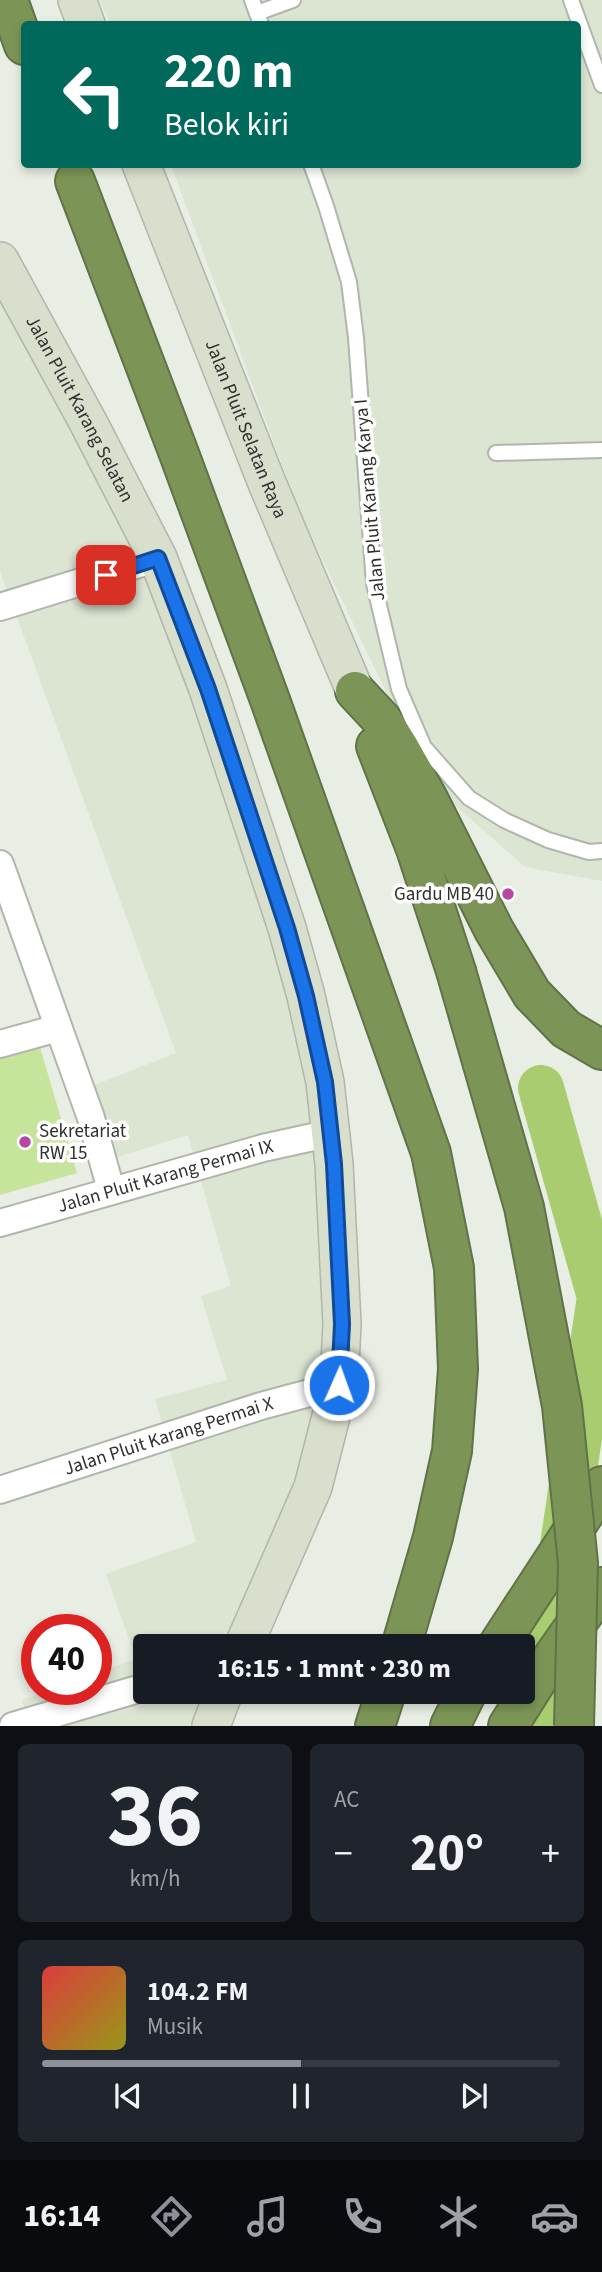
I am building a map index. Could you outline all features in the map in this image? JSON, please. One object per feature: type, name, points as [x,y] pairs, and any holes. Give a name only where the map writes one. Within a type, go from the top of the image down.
[{"type":"highway","points":[[8,0],[21,37]]},
{"type":"highway","points":[[75,181],[270,700],[431,1153],[454,1268],[458,1369],[452,1451],[433,1537],[405,1634]]},
{"type":"highway","points":[[355,691],[415,849],[457,971],[524,1207],[562,1406],[578,1563],[574,1726]]},
{"type":"highway","points":[[355,691],[382,720],[400,748],[494,930],[532,993],[566,1029],[602,1050]]},
{"type":"highway","points":[[505,1634],[602,1486]]},
{"type":"highway","points":[[508,1726],[602,1587]]},
{"type":"highway","points":[[374,1726],[382,1704]]},
{"type":"street","points":[[77,0],[85,21]]},
{"type":"street","name":"Jalan Pluit Selatan Raya","points":[[143,168],[267,483],[355,691]]},
{"type":"street","name":"Jalan Pluit Karang Selatan","points":[[0,261],[158,558],[208,689],[287,928],[306,996],[325,1082],[331,1133],[342,1324],[339,1385],[313,1487],[249,1634]]},
{"type":"street","points":[[0,607],[158,558]]},
{"type":"street","points":[[0,864],[91,1118],[111,1190]]},
{"type":"street","points":[[0,1044],[58,1028]]},
{"type":"street","name":"Jalan Pluit Karang Permai IX","points":[[0,1223],[262,1148],[331,1133]]},
{"type":"street","name":"Jalan Pluit Karang Permai X","points":[[0,1490],[261,1406],[339,1385]]},
{"type":"street","points":[[13,1726],[133,1691]]},
{"type":"street","points":[[211,1726],[219,1704]]},
{"type":"lane","points":[[257,13],[293,0]]},
{"type":"lane","points":[[571,0],[579,21]]},
{"type":"lane","points":[[581,27],[602,85]]},
{"type":"lane","name":"Jalan Pluit Karang Karya I","points":[[312,168],[349,282],[356,338],[374,584],[398,689],[425,747],[469,798],[504,820],[548,840],[589,852],[602,851]]},
{"type":"lane","points":[[496,453],[602,450]]},
{"type":"shaded area","points":[[99,0],[602,0],[602,881],[525,867],[430,783],[299,511],[172,168],[581,168],[581,21],[110,21]]},
{"type":"shaded area","points":[[0,302],[143,556],[309,1039],[329,1383],[252,1634],[133,1634],[133,1650],[106,1574],[196,1542],[155,1399],[227,1380],[201,1296],[231,1286],[188,1135],[98,1163],[77,1092],[176,1053],[0,571]]},
{"type":"shaded area","points":[[133,1660],[133,1704],[230,1704],[223,1726],[30,1726],[24,1705],[112,1705],[112,1667]]},
{"type":"green space","points":[[37,1037],[77,1173],[0,1195],[0,1048]]},
{"type":"waterway","points":[[536,1726],[600,1297],[541,1088]]},
{"type":"place","name":"Gardu MB 40","points":[[508,894]]},
{"type":"place","name":"Sekretariat RW 15","points":[[25,1142]]},
{"type":"route","points":[[106,575],[158,558],[208,689],[287,928],[306,996],[325,1082],[331,1133],[342,1324],[339,1385]]}]
